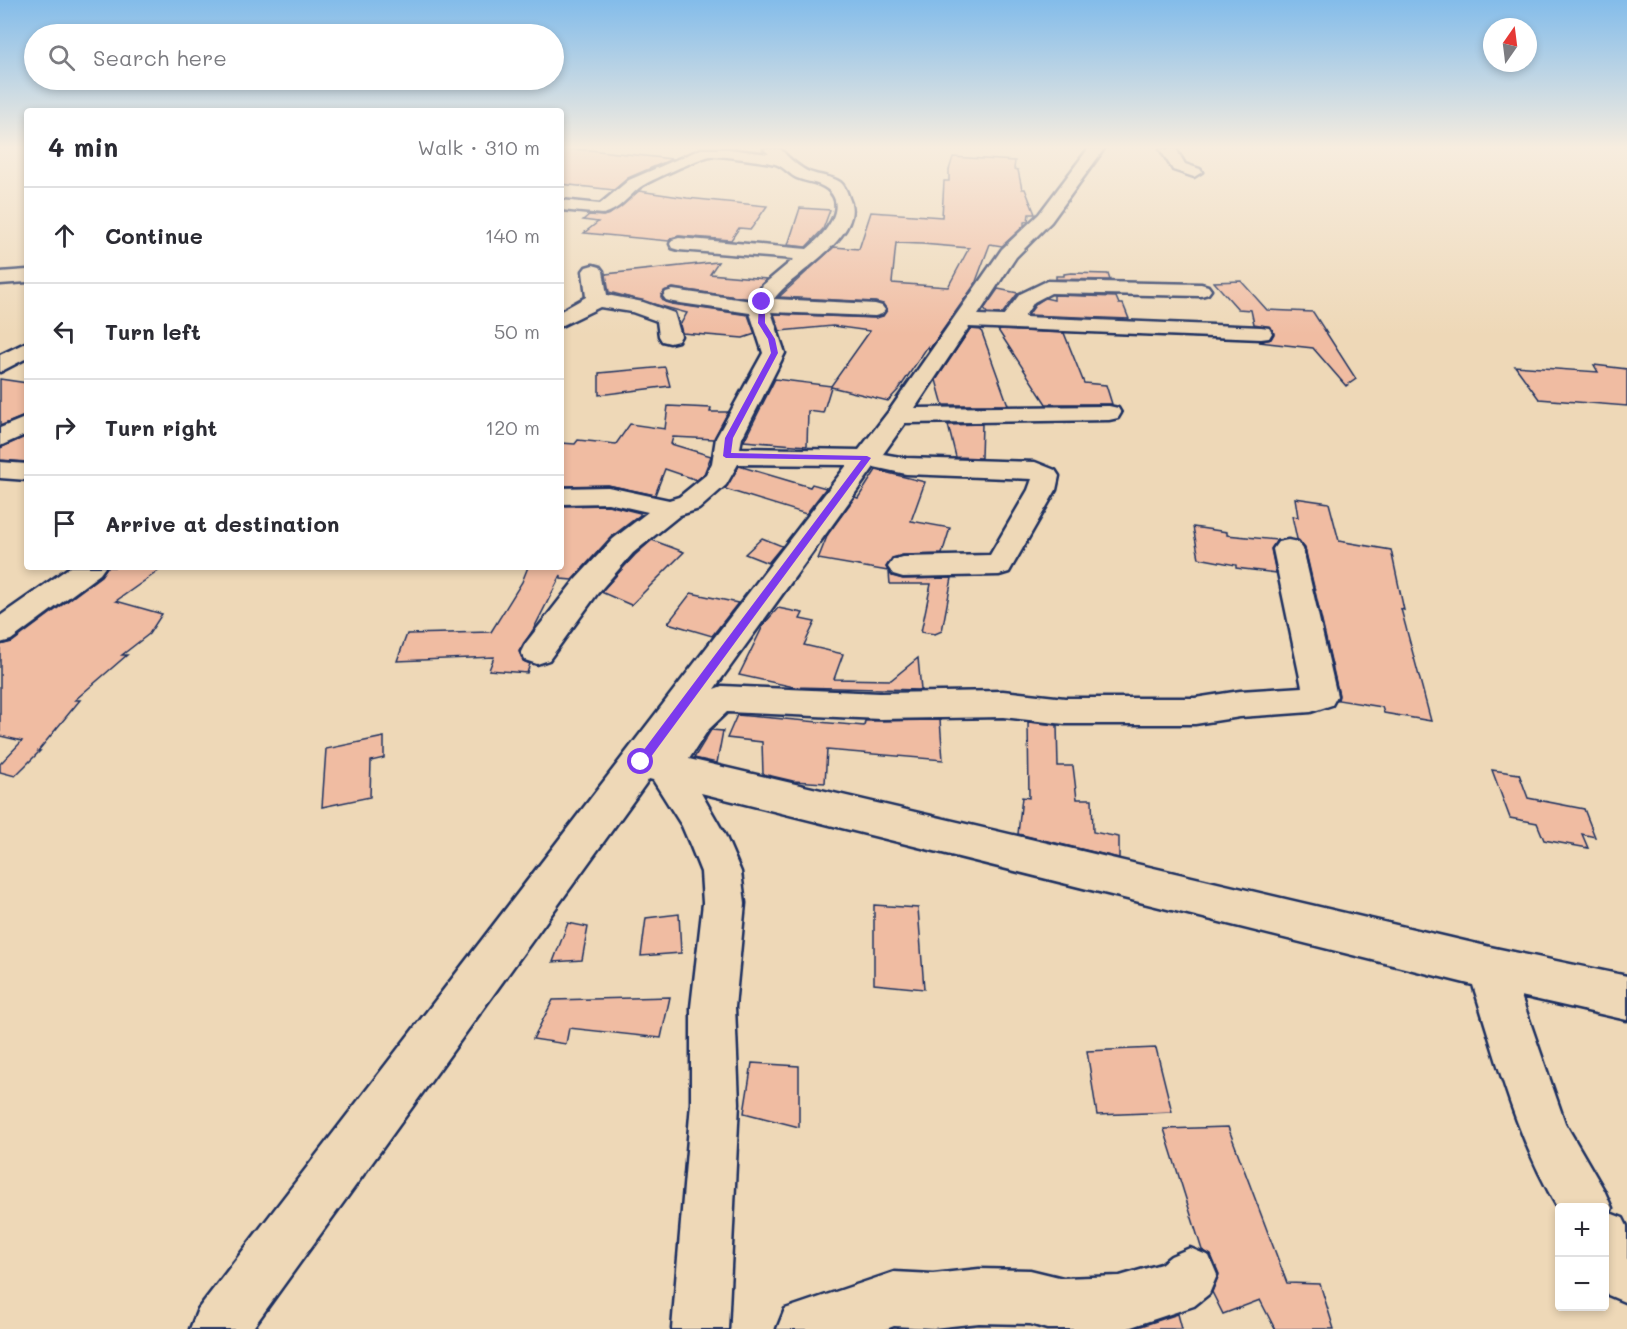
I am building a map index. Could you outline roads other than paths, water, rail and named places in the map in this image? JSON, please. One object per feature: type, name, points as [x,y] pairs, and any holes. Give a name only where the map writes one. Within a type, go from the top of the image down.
[{"type":"street","points":[[537,652],[586,587],[623,546],[670,509],[689,504],[717,479],[725,464],[729,438],[774,353],[771,339],[761,323],[761,307],[773,286],[828,241],[839,223],[842,211]]},
{"type":"street","points":[[218,1329],[475,981],[653,766],[1009,253],[1050,211]]},
{"type":"street","points":[[678,244],[813,255]]},
{"type":"street","points":[[593,271],[597,300]]},
{"type":"street","points":[[1009,323],[1027,298],[1047,286],[1202,290]]},
{"type":"street","points":[[673,296],[761,307],[876,310]]},
{"type":"street","points":[[564,318],[597,300],[636,306],[667,317],[670,336]]},
{"type":"street","points":[[964,320],[1262,333]]},
{"type":"street","points":[[0,365],[24,351]]},
{"type":"street","points":[[898,416],[1108,413]]},
{"type":"street","points":[[726,456],[867,458],[906,466],[1035,470],[1046,476],[1042,490],[999,565],[903,567]]},
{"type":"street","points":[[0,470],[24,472]]},
{"type":"street","points":[[564,496],[608,495],[670,509]]},
{"type":"street","points":[[678,728],[722,699],[880,706],[1003,704],[1065,711],[1195,711],[1240,704],[1311,699],[1320,696],[1319,688],[1288,549]]},
{"type":"street","points":[[0,632],[86,570]]},
{"type":"street","points":[[653,766],[1076,866],[1490,968],[1627,998]]},
{"type":"street","points":[[653,766],[696,816],[721,872],[724,903],[713,1007],[715,1103],[700,1329]]},
{"type":"street","points":[[1490,968],[1529,1080],[1544,1133],[1583,1203]]},
{"type":"street","points":[[1609,1244],[1627,1276]]},
{"type":"street","points":[[805,1329],[894,1299],[933,1301],[979,1296],[1030,1297],[1063,1306],[1120,1303],[1175,1287],[1190,1275]]}]
